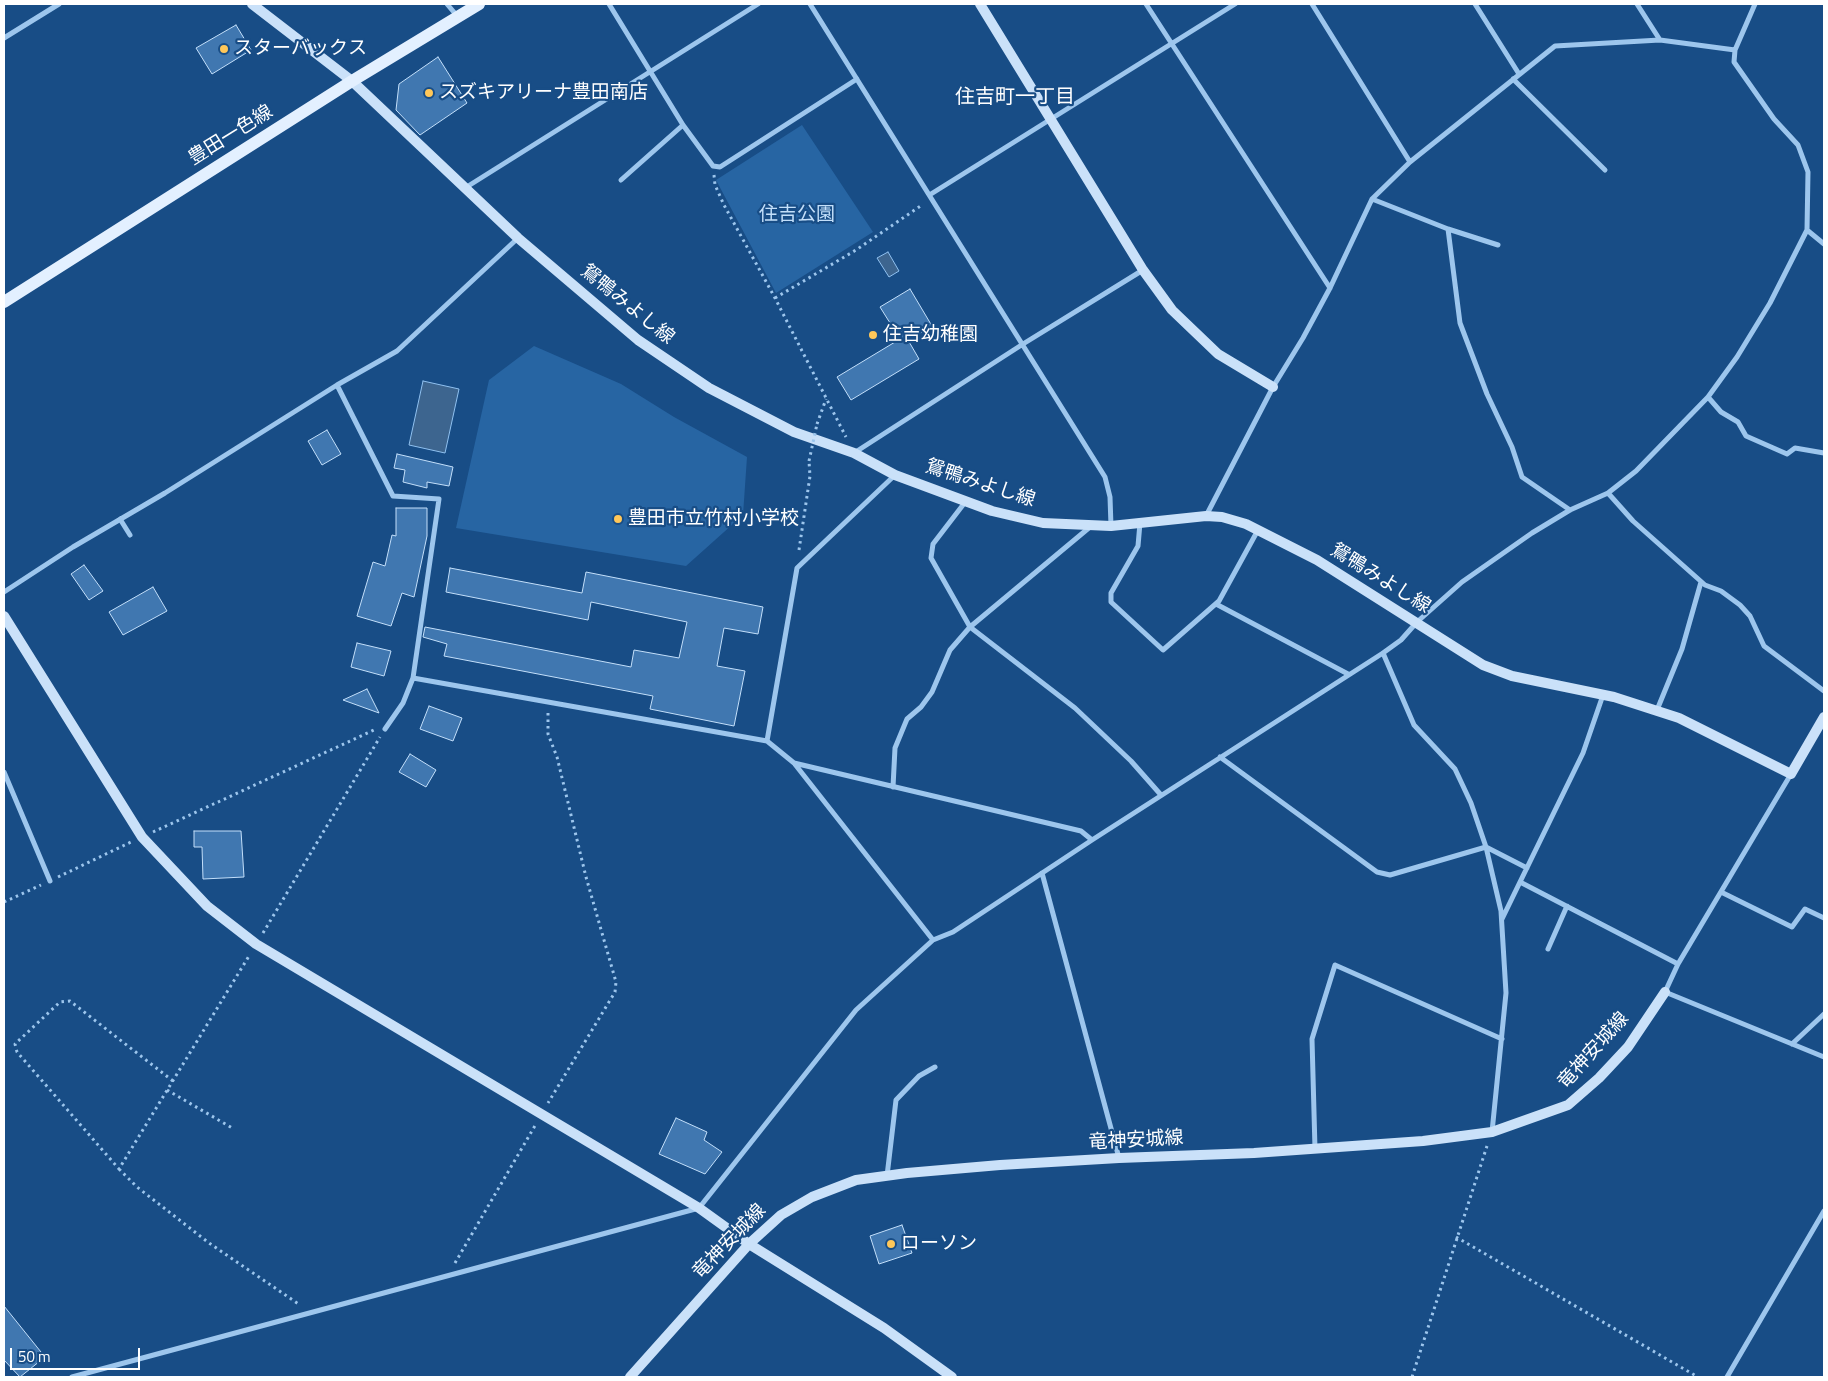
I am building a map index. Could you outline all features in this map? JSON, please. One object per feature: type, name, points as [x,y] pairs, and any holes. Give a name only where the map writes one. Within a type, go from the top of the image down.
[{"type":"main road","name":"豊田一色線","points":[[4,302],[352,81],[480,4]]},
{"type":"street","points":[[4,38],[59,4]]},
{"type":"street","name":"鴛鴨みよし線","points":[[252,4],[352,81],[518,238],[638,340],[709,388],[794,432],[854,453],[895,474],[966,501],[992,510],[1043,523],[1111,526],[1206,516],[1222,517],[1258,530],[1317,560],[1490,668],[1512,676],[1603,695],[1680,718],[1791,774]]},
{"type":"street","points":[[448,4],[458,17]]},
{"type":"street","points":[[610,4],[683,125],[713,166],[720,167],[857,80]]},
{"type":"street","points":[[465,189],[758,4]]},
{"type":"street","points":[[810,4],[931,194],[1105,477],[1110,497],[1111,526]]},
{"type":"street","points":[[980,4],[1143,270],[1172,310],[1218,354],[1273,388]]},
{"type":"street","points":[[1146,4],[1330,288]]},
{"type":"street","points":[[931,194],[1236,4]]},
{"type":"street","points":[[1312,4],[1410,162]]},
{"type":"street","points":[[1475,4],[1519,74]]},
{"type":"street","points":[[1637,4],[1660,40]]},
{"type":"street","points":[[72,1377],[699,1208],[856,1010],[933,940],[953,932],[1401,640],[1417,622],[1462,582],[1532,533],[1570,510],[1608,493],[1636,471],[1708,396],[1737,357],[1770,303],[1807,230],[1808,172],[1798,145],[1774,119],[1734,62],[1735,50],[1755,4]]},
{"type":"street","points":[[1206,516],[1273,388],[1330,288],[1372,199],[1410,162],[1555,46],[1660,40],[1735,50]]},
{"type":"street","points":[[1513,79],[1605,170]]},
{"type":"street","points":[[621,180],[683,125]]},
{"type":"street","points":[[1372,199],[1448,229],[1498,244]]},
{"type":"street","points":[[1448,229],[1460,323],[1487,394],[1512,447],[1522,476],[1570,510]]},
{"type":"street","points":[[1807,230],[1824,244]]},
{"type":"street","points":[[4,592],[337,385],[397,351],[518,238]]},
{"type":"street","points":[[854,453],[1023,344],[1143,270]]},
{"type":"street","points":[[337,385],[393,496],[439,499],[413,678],[403,703],[385,730]]},
{"type":"street","points":[[1708,396],[1721,412],[1738,422],[1746,436],[1787,454],[1795,448],[1824,453]]},
{"type":"street","points":[[767,741],[797,568],[895,474]]},
{"type":"street","points":[[1608,493],[1633,521],[1702,582],[1722,591],[1740,605],[1750,616],[1764,646],[1824,691]]},
{"type":"street","points":[[966,501],[933,544],[931,558],[970,627],[1075,708],[1131,761],[1161,795]]},
{"type":"street","points":[[120,519],[130,535]]},
{"type":"street","points":[[1140,522],[1138,546],[1111,593],[1111,602],[1163,650],[1216,604],[1258,530]]},
{"type":"street","points":[[894,787],[895,748],[907,719],[921,707],[932,692],[950,650],[970,627],[1093,525]]},
{"type":"street","points":[[1656,710],[1682,649],[1702,582]]},
{"type":"street","points":[[1216,604],[1348,674]]},
{"type":"street","points":[[4,616],[142,836],[207,906],[256,944],[699,1208],[749,1244],[884,1328],[952,1377]]},
{"type":"street","points":[[1383,652],[1414,724],[1455,770],[1471,803],[1486,847],[1502,921],[1506,993],[1492,1132]]},
{"type":"street","points":[[413,678],[767,741],[794,763],[933,940]]},
{"type":"street","points":[[1502,921],[1583,752],[1603,695]]},
{"type":"street","points":[[1824,717],[1678,964],[1665,992],[1824,1057]]},
{"type":"street","points":[[1220,757],[1378,872],[1390,875],[1486,847],[1527,868]]},
{"type":"street","points":[[794,763],[1080,831],[1092,840]]},
{"type":"street","points":[[4,772],[50,881]]},
{"type":"street","points":[[1042,873],[1120,1158]]},
{"type":"street","points":[[1520,882],[1678,964]]},
{"type":"street","points":[[1721,892],[1792,927],[1805,909],[1824,918]]},
{"type":"street","points":[[1548,948],[1567,906]]},
{"type":"street","points":[[1315,1149],[1312,1040],[1335,965],[1502,1039]]},
{"type":"street","name":"竜神安城線","points":[[630,1377],[749,1244],[781,1214],[812,1197],[856,1180],[1120,1158],[1315,1149],[1423,1141],[1492,1132],[1568,1105],[1599,1078],[1628,1047],[1665,992]]},
{"type":"street","points":[[1792,1044],[1824,1014]]},
{"type":"street","points":[[887,1176],[896,1100],[919,1076],[935,1067]]},
{"type":"street","points":[[1726,1377],[1824,1212]]},
{"type":"path","points":[[713,166],[714,185],[776,298],[854,453]]},
{"type":"path","points":[[776,298],[918,209],[931,194]]},
{"type":"path","points":[[797,568],[810,476],[809,461],[817,424],[826,399]]},
{"type":"path","points":[[447,1276],[541,1114],[615,992],[616,982],[586,877],[557,757],[548,734],[546,718],[550,702]]},
{"type":"path","points":[[4,902],[142,836],[373,730],[385,730]]},
{"type":"path","points":[[119,1169],[385,730]]},
{"type":"path","points":[[173,1080],[70,1001],[60,1002],[15,1044],[17,1052],[137,1187],[209,1244],[311,1313]]},
{"type":"path","points":[[167,1090],[234,1129]]},
{"type":"path","points":[[1412,1377],[1456,1237],[1492,1132]]},
{"type":"path","points":[[1456,1237],[1698,1377]]},
{"type":"green space","name":"住吉公園","points":[[802,125],[873,232],[776,293],[716,180]]},
{"type":"green space","points":[[534,346],[621,384],[674,417],[747,457],[743,515],[686,566],[456,528],[489,380]]},
{"type":"shaded area","points":[[888,252],[899,271],[889,277],[877,258]]},
{"type":"shaded area","points":[[423,381],[459,389],[445,453],[409,445]]},
{"type":"building","name":"スターバックス","points":[[236,25],[251,50],[212,74],[196,48]]},
{"type":"building","name":"スズキアリーナ豊田南店","points":[[438,57],[467,103],[420,135],[396,110],[399,84]]},
{"type":"building","points":[[910,289],[932,326],[908,340],[919,359],[851,400],[837,377],[900,339],[880,307]]},
{"type":"building","points":[[327,430],[341,454],[322,465],[308,441]]},
{"type":"building","points":[[397,454],[453,467],[449,486],[427,482],[427,488],[403,482],[405,470],[394,468]]},
{"type":"building","points":[[396,508],[427,508],[427,536],[414,597],[402,593],[391,626],[357,616],[373,562],[385,566],[392,535],[396,536]]},
{"type":"building","points":[[84,565],[103,591],[89,600],[71,574]]},
{"type":"building","points":[[450,568],[582,593],[586,572],[763,607],[758,634],[724,628],[717,666],[745,671],[734,726],[650,709],[653,696],[444,656],[447,644],[423,637],[425,627],[631,667],[634,650],[679,658],[687,622],[591,602],[588,620],[446,592]]},
{"type":"building","points":[[153,587],[167,611],[123,635],[109,612]]},
{"type":"building","points":[[357,643],[391,651],[384,676],[351,667]]},
{"type":"building","points":[[367,689],[379,713],[343,700]]},
{"type":"building","points":[[429,706],[462,718],[453,741],[420,729]]},
{"type":"building","points":[[410,754],[436,770],[426,787],[399,772]]},
{"type":"building","points":[[194,831],[241,831],[244,877],[203,879],[202,847],[194,847]]},
{"type":"building","points":[[676,1118],[707,1132],[704,1140],[722,1152],[705,1174],[659,1154]]},
{"type":"building","name":"ローソン","points":[[902,1225],[912,1253],[879,1264],[870,1236]]},
{"type":"building","points":[[4,1306],[45,1357],[20,1377],[4,1360]]},
{"type":"place","name":"スターバックス","points":[[224,49]]},
{"type":"place","name":"スズキアリーナ豊田南店","points":[[429,93]]},
{"type":"place","name":"住吉幼稚園","points":[[873,335]]},
{"type":"place","name":"豊田市立竹村小学校","points":[[618,519]]},
{"type":"place","name":"ローソン","points":[[891,1244]]},
{"type":"district","name":"住吉町一丁目","points":[[1015,98]]}]
